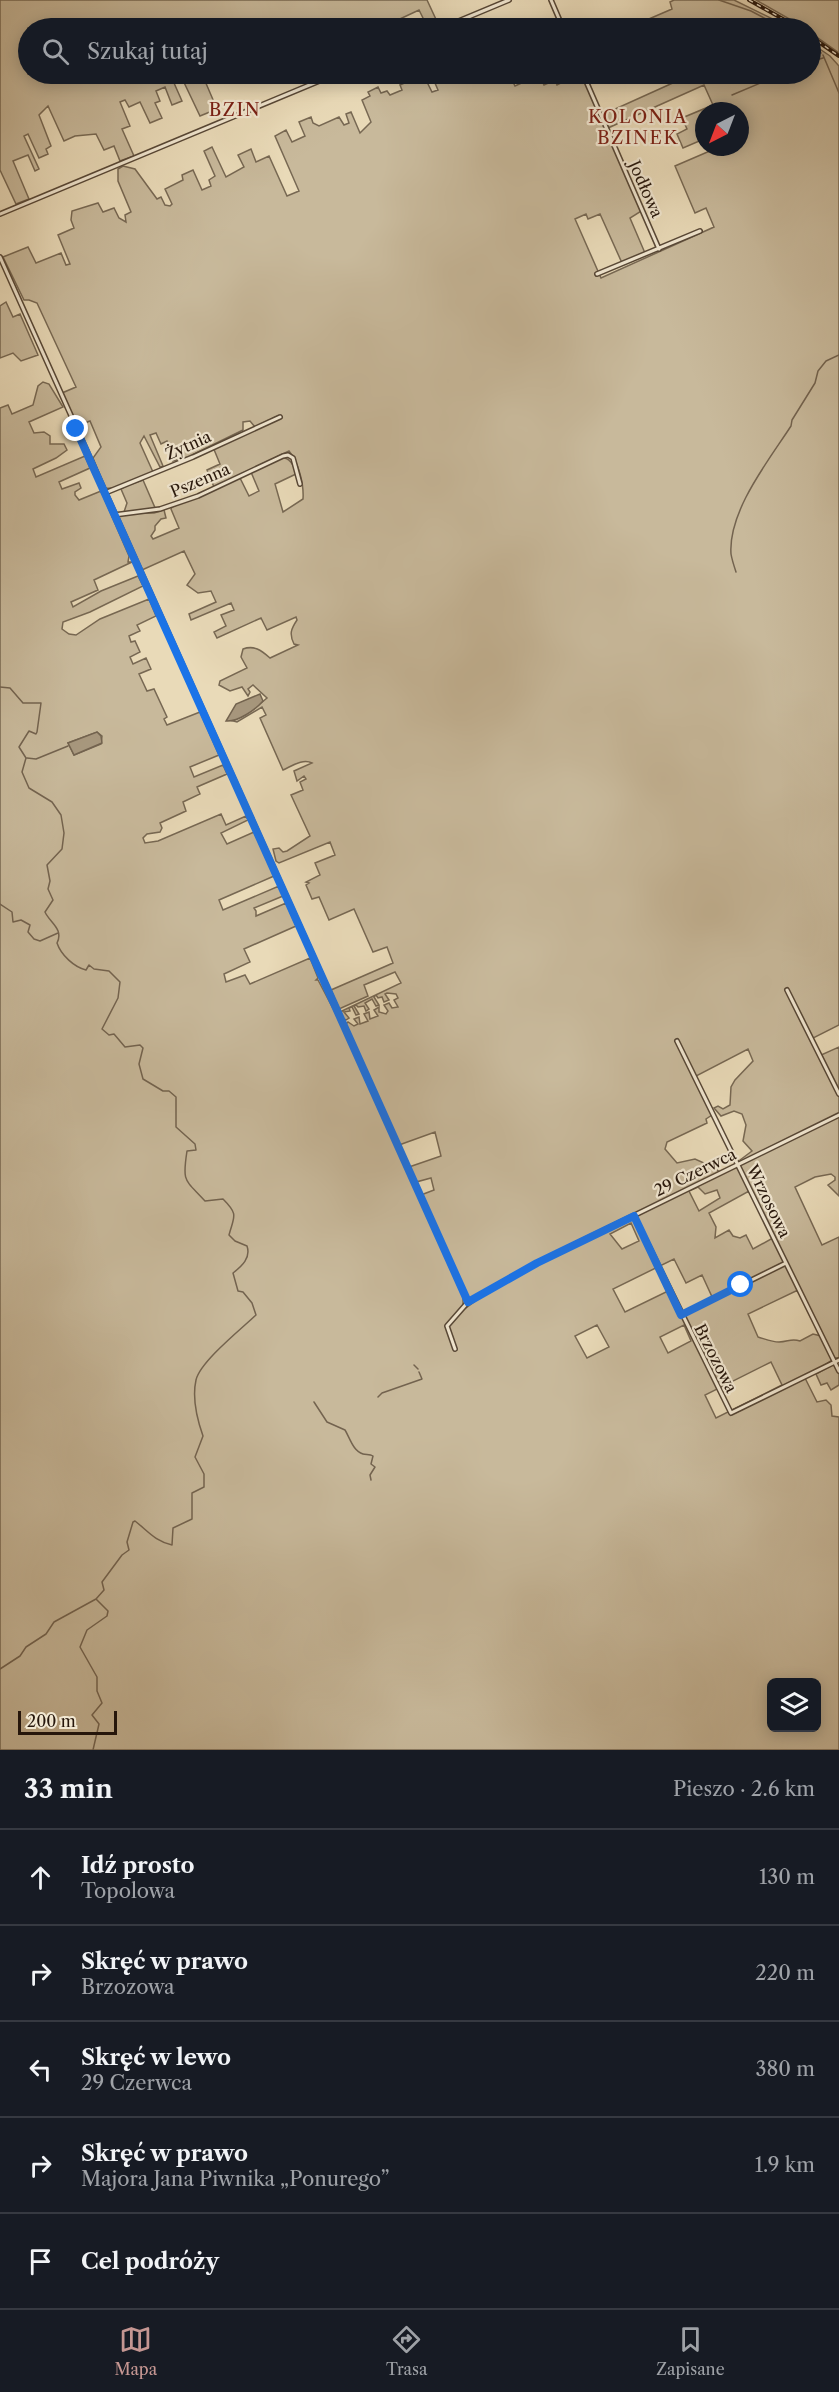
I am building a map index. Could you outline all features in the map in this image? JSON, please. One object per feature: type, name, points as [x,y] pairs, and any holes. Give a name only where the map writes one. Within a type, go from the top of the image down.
[{"type":"street","points":[[466,18],[509,0]]},
{"type":"street","points":[[550,0],[558,18]]},
{"type":"street","points":[[0,214],[312,84]]},
{"type":"street","name":"Jodłowa","points":[[587,84],[659,249]]},
{"type":"street","points":[[597,274],[700,231]]},
{"type":"street","points":[[0,258],[468,1302]]},
{"type":"street","name":"Żytnia","points":[[105,493],[193,457],[280,417]]},
{"type":"street","name":"Pszenna","points":[[114,515],[160,509],[198,496],[283,456],[291,457],[294,461],[300,484]]},
{"type":"street","points":[[787,990],[839,1094]]},
{"type":"street","name":"Wrzosowa","points":[[677,1041],[837,1361],[839,1371]]},
{"type":"street","name":"29 Czerwca","points":[[455,1349],[448,1334],[447,1325],[468,1302],[537,1263],[839,1115]]},
{"type":"street","name":"Brzozowa","points":[[634,1216],[731,1413],[837,1361]]},
{"type":"street","points":[[681,1315],[786,1263]]},
{"type":"shaded area","points":[[0,0],[427,0],[435,18],[423,18],[419,10],[402,18],[18,18],[18,84],[174,84],[182,101],[172,105],[165,87],[156,91],[160,101],[155,103],[162,118],[150,123],[140,102],[129,107],[125,100],[120,102],[130,126],[122,129],[134,156],[120,161],[114,146],[104,150],[96,134],[75,136],[64,141],[48,106],[39,115],[51,146],[46,149],[48,154],[39,158],[28,134],[24,136],[39,169],[35,171],[28,155],[13,161],[29,199],[16,204],[0,170]]},
{"type":"shaded area","points":[[674,0],[734,0],[771,18],[651,18],[672,9],[670,2]]},
{"type":"shaded area","points":[[756,0],[839,0],[839,53],[821,40],[821,18],[788,18]]},
{"type":"shaded area","points":[[821,50],[839,66],[839,1025],[811,1039],[819,1056],[839,1047],[839,1196],[828,1185],[835,1180],[831,1174],[815,1177],[795,1187],[822,1245],[839,1237],[839,1358],[835,1358],[832,1354],[798,1290],[748,1314],[758,1337],[774,1342],[800,1341],[813,1334],[821,1336],[832,1360],[805,1378],[817,1402],[826,1400],[831,1405],[832,1416],[839,1417],[839,1750],[0,1750],[0,408],[8,405],[12,414],[33,405],[38,386],[43,382],[49,384],[63,407],[29,422],[34,433],[44,432],[50,436],[50,444],[64,444],[67,450],[33,469],[36,477],[85,456],[90,468],[59,482],[62,489],[79,483],[81,488],[75,492],[75,495],[79,500],[101,491],[129,556],[128,562],[132,562],[94,580],[98,590],[71,602],[73,607],[101,591],[138,576],[143,586],[90,612],[63,622],[62,629],[69,634],[76,635],[100,619],[149,599],[156,616],[137,625],[140,631],[129,636],[131,642],[135,641],[140,652],[130,657],[133,664],[146,658],[151,669],[139,674],[147,691],[154,689],[167,717],[164,719],[167,725],[200,712],[219,755],[190,767],[194,777],[223,765],[227,774],[197,787],[200,794],[183,802],[186,811],[160,823],[162,828],[160,832],[147,834],[143,838],[145,843],[158,841],[221,814],[226,825],[246,816],[248,820],[221,833],[227,844],[254,832],[274,876],[219,900],[223,910],[279,886],[283,896],[254,908],[256,916],[286,903],[296,926],[244,949],[250,962],[224,974],[226,982],[245,975],[250,984],[310,958],[318,978],[316,980],[346,1033],[345,1025],[348,1022],[354,1026],[358,1024],[354,1019],[359,1017],[360,1024],[368,1021],[364,1014],[369,1012],[370,1019],[378,1016],[374,1010],[379,1007],[379,1012],[386,1014],[388,1011],[384,1005],[389,1003],[392,1008],[398,1007],[394,1000],[398,998],[396,994],[385,994],[389,1000],[384,1002],[382,997],[378,998],[376,995],[374,997],[379,1005],[376,1006],[372,999],[365,1003],[369,1009],[366,1011],[364,1006],[356,1005],[354,1006],[359,1014],[356,1015],[352,1007],[349,1008],[350,1011],[344,1012],[349,1018],[346,1020],[342,1018],[340,1012],[401,983],[395,972],[364,985],[368,996],[339,1009],[331,990],[393,963],[387,947],[373,952],[354,909],[329,920],[319,897],[312,899],[306,885],[309,883],[306,882],[320,875],[315,863],[335,855],[330,842],[279,863],[276,861],[273,849],[279,848],[283,852],[287,851],[310,836],[291,795],[303,790],[300,782],[306,779],[304,776],[297,781],[294,771],[312,763],[301,762],[283,770],[260,718],[266,715],[262,707],[237,722],[233,721],[254,709],[267,698],[253,685],[248,689],[250,692],[248,696],[242,687],[230,691],[219,685],[220,681],[247,668],[241,657],[243,649],[257,649],[270,658],[298,645],[294,644],[291,634],[297,620],[296,617],[267,630],[261,618],[217,638],[214,632],[226,626],[221,615],[234,610],[231,603],[191,620],[189,614],[216,602],[211,591],[198,593],[187,585],[195,574],[184,551],[142,570],[118,518],[121,513],[154,513],[164,510],[166,518],[161,519],[155,526],[151,536],[153,539],[179,528],[172,507],[240,478],[249,496],[259,491],[251,472],[278,458],[289,460],[296,474],[275,484],[283,512],[303,499],[300,474],[289,451],[214,487],[207,470],[220,464],[213,447],[255,427],[250,421],[243,422],[243,430],[188,457],[173,461],[167,441],[161,444],[156,433],[150,435],[163,466],[160,467],[144,436],[140,443],[153,472],[123,485],[105,488],[93,458],[101,447],[90,421],[77,426],[62,393],[76,387],[37,303],[24,300],[3,257],[28,247],[36,263],[61,253],[66,265],[70,264],[58,235],[74,228],[71,220],[72,211],[98,203],[103,212],[114,208],[119,218],[126,222],[125,215],[131,212],[118,181],[118,169],[123,166],[135,169],[157,199],[161,197],[165,205],[170,206],[172,204],[165,189],[183,180],[182,175],[193,170],[202,190],[211,186],[209,180],[215,176],[204,151],[212,147],[226,177],[244,167],[238,155],[251,149],[256,162],[269,156],[287,196],[299,191],[275,136],[286,130],[292,142],[305,136],[299,122],[311,117],[313,123],[319,126],[339,117],[344,125],[349,123],[346,114],[351,112],[360,133],[371,122],[362,100],[370,96],[368,92],[378,87],[381,93],[387,91],[390,95],[402,90],[400,85],[402,84],[428,84],[432,92],[438,90],[435,84],[514,84],[515,86],[519,84],[588,84],[602,115],[671,84],[821,84]],"holes":[[[704,85],[712,102],[749,102],[749,156],[698,156],[675,166],[695,213],[706,208],[714,227],[601,278],[575,219],[586,214],[588,219],[600,214],[622,263],[645,253],[630,218],[643,210],[608,128]],[[97,732],[102,736],[101,744],[74,755],[68,743]],[[349,1032],[399,1145],[435,1132],[441,1156],[409,1167],[416,1182],[431,1178],[434,1190],[421,1195],[467,1297],[472,1299],[481,1297],[463,1310],[463,1297],[346,1034]],[[748,1049],[753,1061],[731,1087],[730,1105],[723,1109],[718,1106],[714,1108],[721,1116],[734,1111],[742,1114],[746,1125],[743,1141],[752,1151],[740,1160],[740,1164],[719,1172],[712,1163],[706,1164],[695,1159],[677,1163],[665,1149],[667,1142],[707,1123],[706,1119],[712,1115],[694,1077]],[[698,1187],[705,1194],[717,1190],[720,1198],[699,1211],[689,1191]],[[749,1191],[773,1238],[753,1249],[746,1235],[740,1238],[733,1236],[729,1230],[715,1238],[716,1227],[709,1213]],[[631,1223],[639,1241],[622,1249],[610,1234]],[[674,1259],[686,1283],[702,1275],[713,1299],[681,1316],[668,1291],[625,1312],[613,1289]],[[597,1325],[609,1347],[587,1358],[575,1336]],[[684,1325],[691,1341],[668,1353],[660,1337]],[[771,1362],[782,1385],[716,1418],[705,1395]]]},
{"type":"shaded area","points":[[185,84],[206,84],[217,109],[200,116]]},
{"type":"shaded area","points":[[695,113],[695,143],[683,148],[677,134],[687,129],[682,118]]},
{"type":"shaded area","points":[[6,302],[13,317],[20,314],[38,355],[21,361],[13,353],[0,358],[0,306]]},
{"type":"shaded area","points":[[143,480],[156,510],[124,512],[127,503],[121,489]]},
{"type":"shaded area","points":[[260,694],[263,701],[256,708],[246,715],[226,721],[236,704]]},
{"type":"shaded area","points":[[97,732],[101,736],[102,743],[74,755],[68,743]]},
{"type":"shaded area","points":[[834,1364],[839,1374],[839,1385],[831,1390],[827,1383],[821,1385],[816,1374]]},
{"type":"waterway","points":[[719,0],[764,18]]},
{"type":"waterway","points":[[823,55],[839,93]]},
{"type":"waterway","points":[[732,95],[758,84]]},
{"type":"waterway","points":[[736,572],[731,554],[732,538],[743,504],[791,426],[792,420],[815,383],[818,371],[826,361],[839,355]]},
{"type":"waterway","points":[[0,687],[10,688],[23,703],[41,703],[37,732],[36,734],[29,731],[19,747],[26,758],[22,772],[29,788],[52,802],[61,815],[64,833],[62,849],[47,865],[50,881],[48,889],[53,900],[45,912],[58,930],[57,943],[65,956],[77,966],[86,970],[89,965],[94,969],[109,971],[120,982],[118,998],[102,1029],[109,1035],[114,1034],[125,1047],[140,1045],[143,1048],[139,1064],[143,1079],[163,1091],[169,1091],[176,1097],[176,1127],[195,1144],[196,1150],[187,1151],[185,1175],[205,1201],[223,1199],[233,1212],[234,1219],[229,1235],[235,1241],[247,1246],[248,1250],[245,1261],[233,1273],[238,1291],[243,1292],[252,1303],[256,1315],[213,1355],[196,1380],[196,1408],[203,1436],[195,1457],[204,1474],[204,1487],[192,1493],[192,1519],[173,1528],[172,1545],[157,1539],[135,1521],[133,1522],[127,1542],[129,1550],[122,1555],[102,1582],[104,1590],[96,1599],[108,1611],[107,1616],[87,1630],[80,1647],[97,1677],[97,1691],[102,1703],[92,1715],[99,1724],[93,1750]]},
{"type":"waterway","points":[[27,758],[36,759],[68,746]]},
{"type":"waterway","points":[[0,904],[12,912],[13,922],[21,920],[30,925],[28,932],[34,939],[40,941],[58,933]]},
{"type":"waterway","points":[[414,1365],[418,1369]]},
{"type":"waterway","points":[[378,1397],[382,1393],[422,1379],[419,1372]]},
{"type":"waterway","points":[[314,1402],[327,1422],[345,1430],[357,1450],[373,1456],[371,1464],[375,1467],[370,1475],[371,1480]]},
{"type":"waterway","points":[[0,1669],[46,1634],[54,1622],[96,1599]]},
{"type":"railway","points":[[749,0],[781,18]]},
{"type":"railway","points":[[821,44],[839,56]]},
{"type":"district","name":"BZIN","points":[[235,110]]},
{"type":"district","name":"KOLONIA BZINEK","points":[[638,127]]},
{"type":"route","points":[[76,429],[468,1302],[537,1263],[634,1216],[681,1315],[741,1285]]}]
